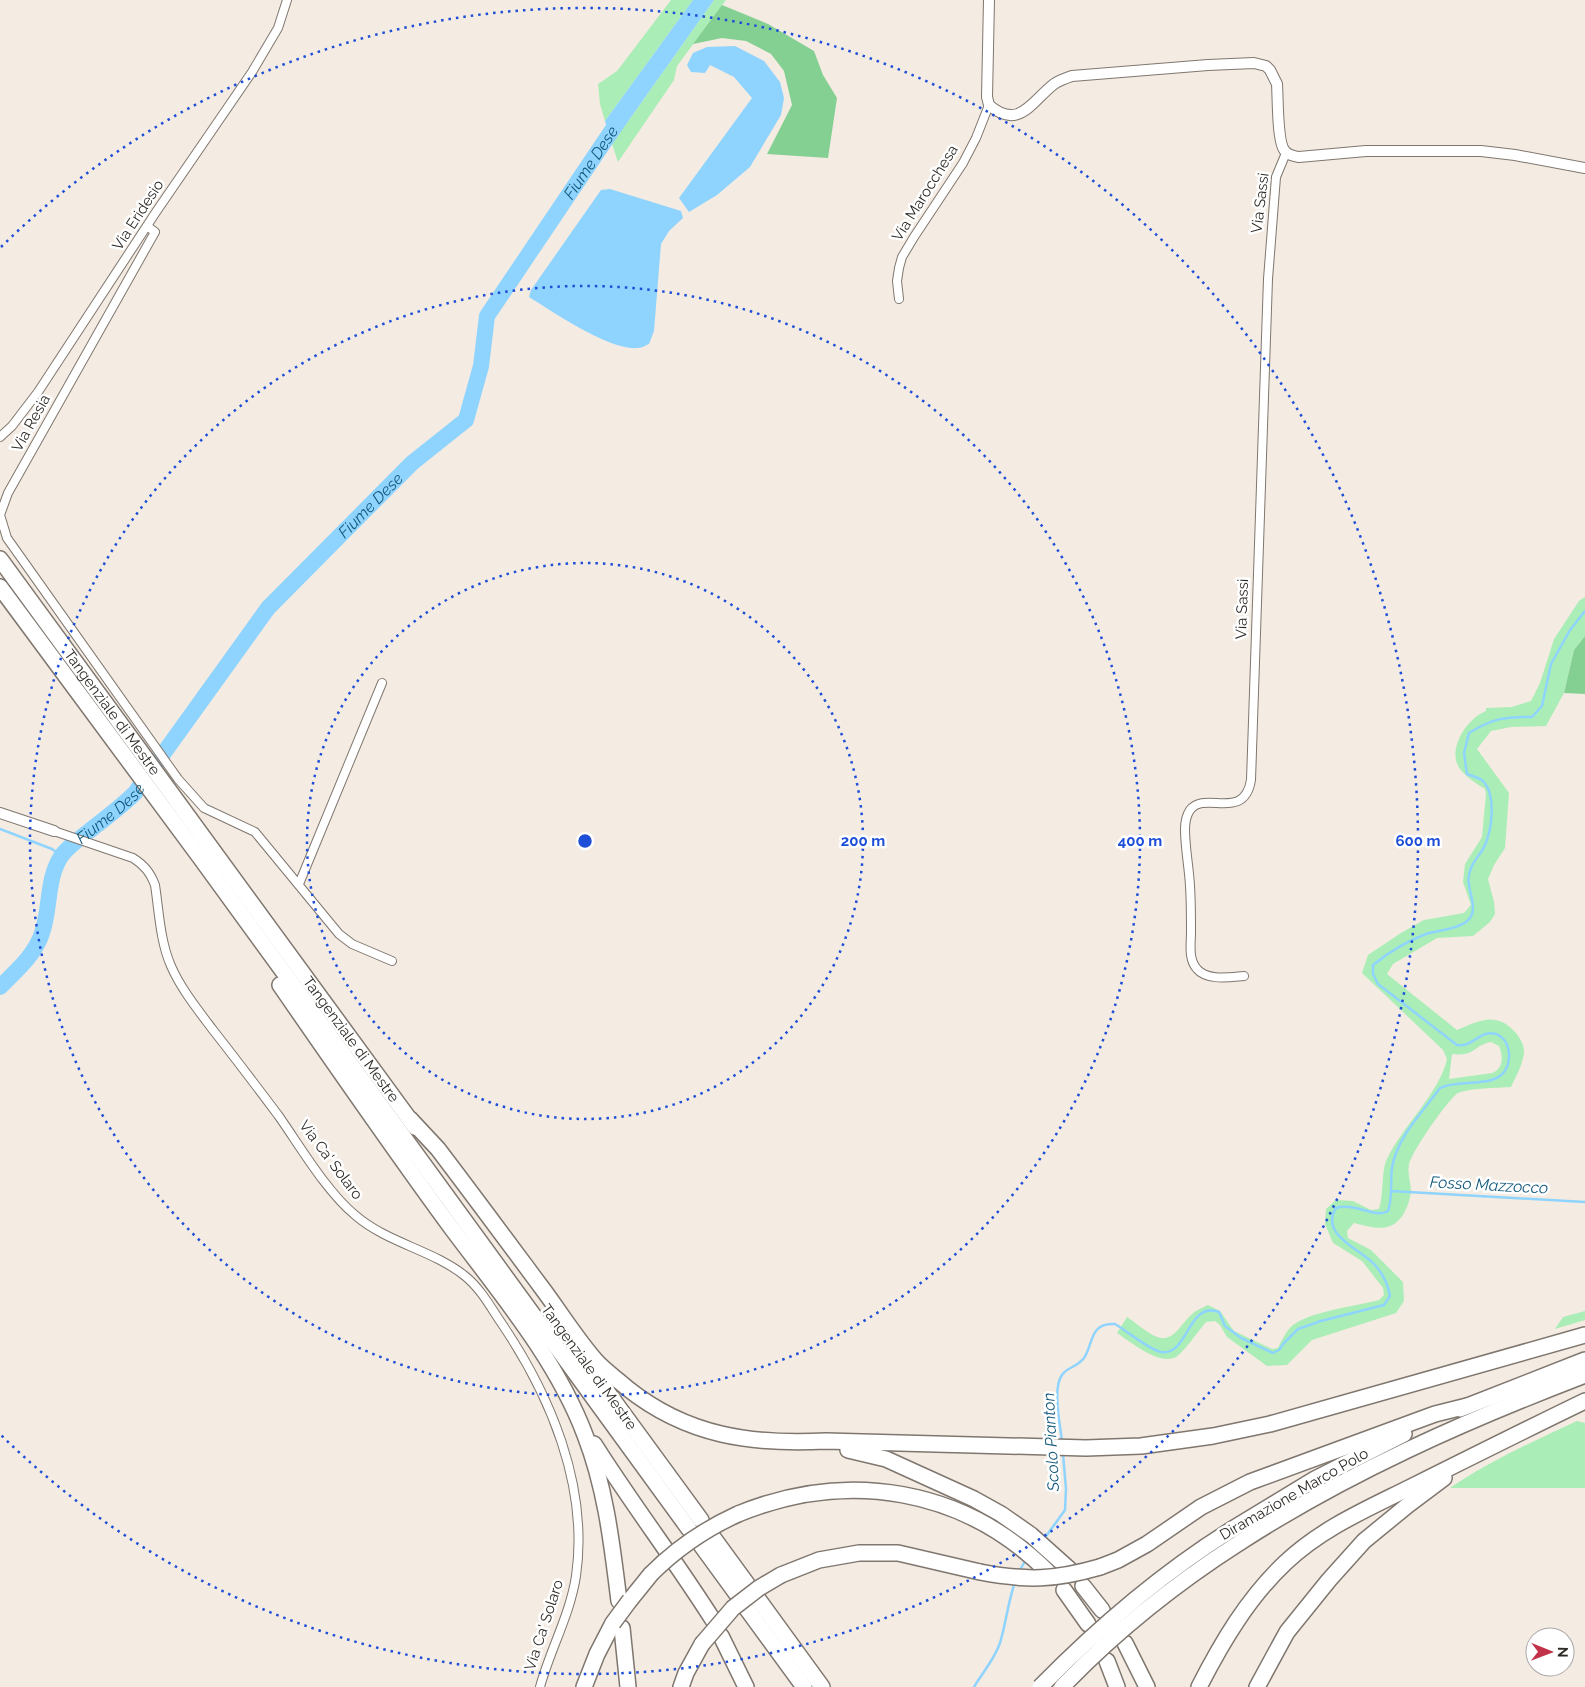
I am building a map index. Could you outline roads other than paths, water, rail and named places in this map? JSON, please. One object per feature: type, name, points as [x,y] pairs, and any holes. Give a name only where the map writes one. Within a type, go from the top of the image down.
[{"type":"highway","name":"Tangenziale di Mestre","points":[[0,559],[134,742],[172,782],[695,1525],[0,587]]},
{"type":"highway","points":[[202,860],[204,877],[359,1099],[531,1337],[559,1380],[580,1422],[628,1498],[694,1591],[712,1620]]},
{"type":"highway","points":[[410,1119],[438,1148],[596,1361],[613,1377],[650,1405],[696,1428],[721,1435],[748,1440],[797,1443],[858,1451],[886,1458],[974,1499],[1001,1514],[1031,1536],[1069,1570]]},
{"type":"highway","points":[[797,1443],[826,1441],[1052,1448],[1141,1446],[1204,1437],[1270,1424],[1585,1335]]},
{"type":"highway","name":"Diramazione Marco Polo","points":[[1040,1687],[1078,1649],[1127,1606],[1178,1566],[1280,1499],[1353,1459],[1468,1406],[1585,1360]]},
{"type":"highway","name":"Diramazione Marco Polo","points":[[1062,1687],[1091,1658],[1139,1616],[1188,1577],[1239,1543],[1304,1504],[1382,1462],[1474,1420],[1585,1375]]},
{"type":"highway","points":[[1199,1687],[1235,1623],[1251,1601],[1273,1575],[1304,1546],[1354,1514],[1585,1401]]},
{"type":"highway","points":[[681,1687],[686,1673],[702,1644],[733,1608],[781,1574],[820,1560],[859,1553],[898,1553],[1012,1578],[1045,1578],[1074,1574],[1118,1560],[1140,1548],[1200,1507],[1250,1482],[1435,1414],[1468,1406]]},
{"type":"highway","points":[[580,1422],[606,1509],[624,1601],[618,1626],[628,1687]]},
{"type":"highway","points":[[1257,1687],[1287,1632],[1329,1580],[1364,1541],[1408,1505],[1480,1452]]},
{"type":"highway","points":[[624,1601],[651,1574],[686,1544],[716,1525],[738,1514],[775,1501],[818,1492],[853,1490],[884,1492],[916,1498],[949,1508],[980,1522],[1019,1547],[1038,1562],[1049,1574]]},
{"type":"highway","points":[[707,1541],[742,1589]]},
{"type":"highway","points":[[1083,1586],[1102,1610]]},
{"type":"highway","points":[[1064,1590],[1088,1624]]},
{"type":"highway","points":[[804,1687],[753,1604],[822,1687]]},
{"type":"highway","points":[[584,1687],[599,1649],[618,1626]]},
{"type":"highway","points":[[721,1636],[746,1687]]},
{"type":"highway","points":[[1125,1643],[1147,1687]]},
{"type":"highway","points":[[1107,1661],[1117,1687]]},
{"type":"street","name":"Via Eridesio","points":[[0,437],[12,426],[38,392],[147,226],[252,72],[278,28],[287,0]]},
{"type":"street","name":"Via Marocchesa","points":[[899,299],[897,281],[898,268],[902,257],[963,163],[988,101],[989,0]]},
{"type":"street","points":[[988,101],[1003,114],[1018,114],[1030,108],[1057,83],[1072,76],[1208,65],[1258,64],[1270,70],[1277,84],[1280,142],[1286,154],[1299,157],[1366,151],[1481,151],[1515,155],[1585,168]]},
{"type":"street","name":"Via Sassi","points":[[1244,976],[1205,975],[1199,971],[1192,960],[1190,886],[1185,829],[1187,816],[1192,808],[1200,804],[1225,804],[1240,800],[1248,792],[1251,780],[1268,279],[1276,177],[1286,154]]},
{"type":"street","name":"Via Resia","points":[[147,226],[155,232],[8,493],[0,515],[7,538],[145,732],[172,782]]},
{"type":"street","points":[[299,884],[382,683]]},
{"type":"street","points":[[172,782],[204,808],[255,832],[339,934],[352,944],[392,961]]},
{"type":"street","name":"Via Ca' Solaro","points":[[0,813],[133,858],[143,865],[155,885],[167,954],[170,964],[183,988],[338,1198],[355,1215],[375,1230],[454,1268],[471,1281],[507,1331],[540,1390],[553,1418],[565,1452],[575,1499],[576,1576],[540,1687]]},
{"type":"water","points":[[693,0],[714,0],[612,144],[605,121]]},
{"type":"water","points":[[735,46],[764,61],[780,82],[784,98],[781,115],[750,167],[717,195],[689,212],[679,198],[752,98],[734,77],[710,65],[705,73],[691,72],[687,65],[693,53],[707,47]]},
{"type":"water","points":[[610,189],[681,211],[683,218],[669,231],[661,244],[654,331],[649,344],[639,348],[626,347],[598,337],[567,321],[529,297],[531,290],[601,190]]},
{"type":"waterway","name":"Fiume Dese","points":[[0,987],[24,962],[39,941],[45,923],[53,873],[62,855],[135,793],[268,608],[412,463],[466,420],[481,366],[487,316],[621,117]]},
{"type":"waterway","name":"Scolo Pianton","points":[[1062,1441],[1058,1414],[1058,1386],[1062,1375],[1084,1358],[1093,1336],[1100,1327],[1107,1324],[1115,1324],[1156,1350],[1161,1352],[1170,1351],[1177,1346],[1194,1321],[1201,1314],[1209,1310],[1219,1312],[1225,1326],[1241,1338],[1273,1353],[1279,1350],[1298,1329],[1321,1321],[1384,1305],[1390,1296],[1385,1279],[1375,1265],[1337,1234],[1332,1218],[1336,1208],[1350,1207],[1377,1213],[1388,1211],[1392,1168],[1395,1157],[1399,1146],[1418,1116],[1440,1088],[1448,1085],[1495,1079],[1507,1067],[1509,1053],[1504,1040],[1498,1035],[1490,1033],[1468,1044],[1457,1045],[1378,984],[1373,974],[1373,965],[1412,940],[1426,934],[1457,927],[1471,917],[1473,906],[1468,881],[1469,875],[1472,865],[1483,849],[1492,813],[1488,788],[1479,778],[1467,774],[1464,753],[1469,733],[1499,719],[1532,717],[1542,706],[1551,664],[1570,630],[1585,611]]},
{"type":"waterway","points":[[0,829],[52,849],[62,856]]},
{"type":"waterway","name":"Fosso Mazzocco","points":[[1391,1191],[1585,1202]]},
{"type":"waterway","name":"Scolo Pianton","points":[[1044,1539],[1065,1510],[1066,1489],[1063,1454]]},
{"type":"waterway","name":"Scolo Pianton","points":[[1019,1572],[1026,1559]]},
{"type":"waterway","name":"Scolo Pianton","points":[[974,1687],[998,1649],[1015,1582]]}]
